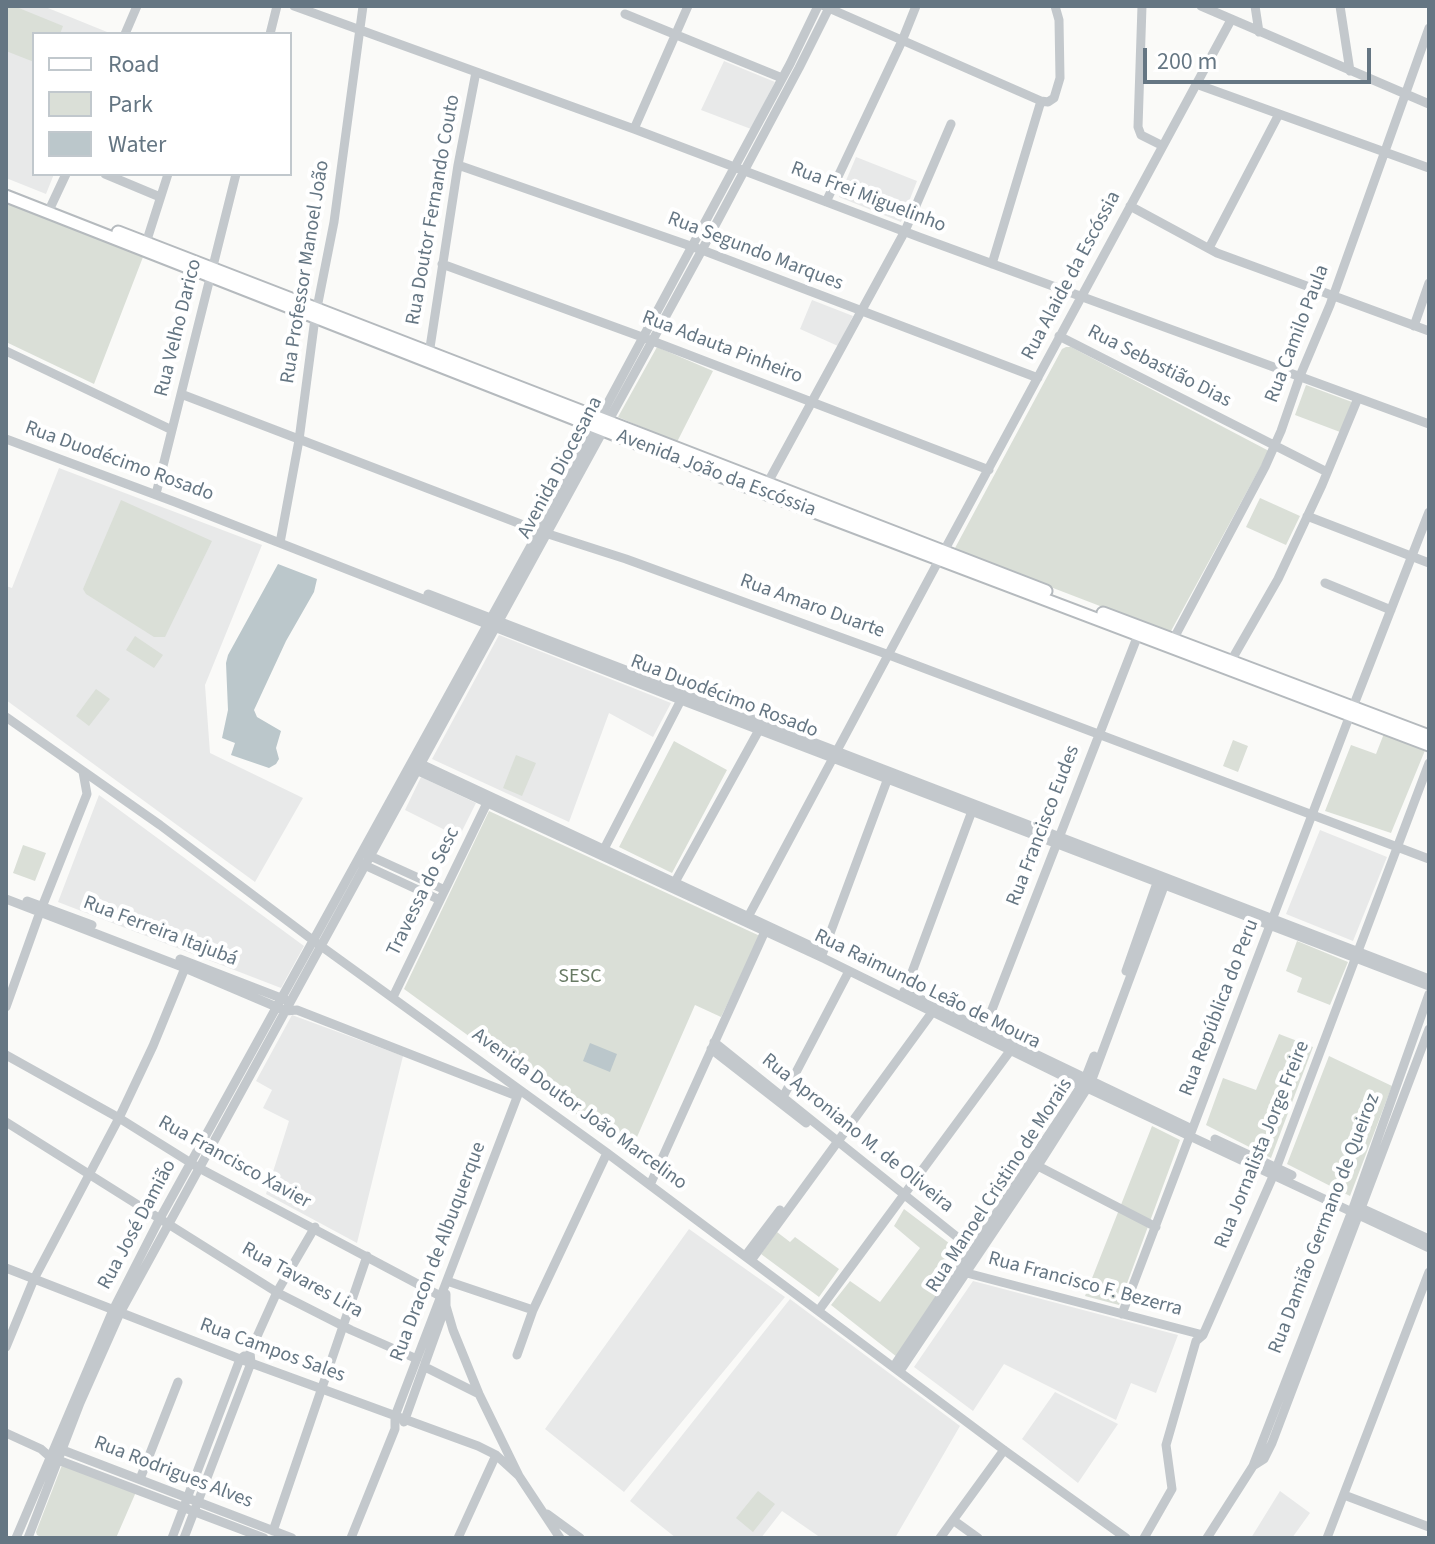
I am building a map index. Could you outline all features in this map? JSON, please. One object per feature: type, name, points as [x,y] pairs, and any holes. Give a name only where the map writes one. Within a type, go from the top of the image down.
[{"type":"main road","name":"Avenida João da Escóssia","points":[[6,188],[316,315],[1231,661],[1429,745]]},
{"type":"main road","name":"Avenida João da Escóssia","points":[[6,196],[211,272]]},
{"type":"main road","name":"Avenida João da Escóssia","points":[[316,315],[429,354],[601,424],[767,484],[1138,635],[1429,736]]},
{"type":"street","points":[[126,32],[137,6]]},
{"type":"street","points":[[270,32],[277,6]]},
{"type":"street","name":"Rua Frei Miguelinho","points":[[294,6],[1429,424]]},
{"type":"street","name":"Rua Professor Manoel João","points":[[280,540],[334,222],[363,6]]},
{"type":"street","points":[[634,129],[688,6]]},
{"type":"street","name":"Avenida Diocesana","points":[[647,339],[702,250],[782,78],[794,66],[818,6]]},
{"type":"street","points":[[826,202],[916,6]]},
{"type":"street","points":[[828,7],[1041,101],[1053,99],[1060,69],[1059,20],[1055,6]]},
{"type":"street","points":[[1142,6],[1138,127],[1141,135],[1163,146]]},
{"type":"street","points":[[1201,6],[1429,104]]},
{"type":"street","points":[[1255,6],[1259,32]]},
{"type":"street","points":[[1340,6],[1350,71]]},
{"type":"street","name":"Avenida Diocesana","points":[[318,944],[647,339],[691,247],[828,7]]},
{"type":"street","points":[[625,14],[782,78]]},
{"type":"street","name":"Rua Alaide da Escóssia","points":[[748,917],[1231,20]]},
{"type":"street","name":"Rua Camilo Paula","points":[[1173,640],[1275,446],[1333,296],[1429,28]]},
{"type":"street","name":"Rua Doutor Fernando Couto","points":[[429,354],[458,165],[476,72]]},
{"type":"street","points":[[1196,84],[1429,168]]},
{"type":"street","points":[[992,264],[1041,101]]},
{"type":"street","points":[[1209,248],[1279,114]]},
{"type":"street","points":[[767,484],[905,231],[951,124]]},
{"type":"street","name":"Rua Segundo Marques","points":[[458,165],[702,250],[1038,378]]},
{"type":"street","points":[[51,206],[65,176]]},
{"type":"street","points":[[110,176],[160,197]]},
{"type":"street","points":[[146,243],[167,176]]},
{"type":"street","name":"Rua Velho Darico","points":[[157,490],[235,176]]},
{"type":"street","points":[[1130,206],[1209,248],[1429,331]]},
{"type":"street","name":"Rua Adauta Pinheiro","points":[[442,264],[813,401],[989,470]]},
{"type":"street","points":[[1414,326],[1429,283]]},
{"type":"street","name":"Rua Sebastião Dias","points":[[1059,336],[1327,472]]},
{"type":"street","points":[[6,351],[172,430]]},
{"type":"street","name":"Rua Amaro Duarte","points":[[181,394],[543,532],[889,655],[1429,859]]},
{"type":"street","points":[[1231,661],[1266,600],[1307,516],[1358,398]]},
{"type":"street","name":"Rua Duodécimo Rosado","points":[[6,437],[157,490],[280,540]]},
{"type":"street","name":"Rua Duodécimo Rosado","points":[[6,437],[1272,921],[1429,986]]},
{"type":"street","name":"Rua República do Peru","points":[[1122,1314],[1429,512]]},
{"type":"street","points":[[1307,516],[1429,563]]},
{"type":"street","points":[[1325,583],[1391,610]]},
{"type":"street","name":"Rua Duodécimo Rosado","points":[[493,623],[759,730],[834,755],[972,811],[1058,840]]},
{"type":"street","name":"Rua Francisco Eudes","points":[[984,1030],[1138,635]]},
{"type":"street","points":[[604,849],[681,700]]},
{"type":"street","name":"Avenida Doutor João Marcelino","points":[[6,717],[160,825],[519,1093],[749,1257],[1126,1538]]},
{"type":"street","points":[[675,882],[759,730]]},
{"type":"street","name":"Rua Jornalista Jorge Freire","points":[[1144,1538],[1172,1489],[1166,1445],[1196,1341],[1203,1335],[1275,1171],[1429,763]]},
{"type":"street","name":"Rua Raimundo Leão de Moura","points":[[415,765],[487,803],[905,991],[1010,1051],[1275,1171],[1429,1248]]},
{"type":"street","name":"Rua Raimundo Leão de Moura","points":[[415,765],[675,882],[748,917],[766,929]]},
{"type":"street","points":[[6,1007],[87,794],[83,772]]},
{"type":"street","points":[[822,954],[888,778]]},
{"type":"street","name":"Travessa do Sesc","points":[[393,997],[487,803]]},
{"type":"street","points":[[905,991],[972,811]]},
{"type":"street","points":[[364,859],[442,895]]},
{"type":"street","name":"Rua Manoel Cristino de Morais","points":[[897,1368],[1086,1083],[1162,881]]},
{"type":"street","name":"Rua Ferreira Itajubá","points":[[6,893],[185,968],[519,1093]]},
{"type":"street","name":"Rua Ferreira Itajubá","points":[[6,899],[41,909],[287,1006]]},
{"type":"street","points":[[650,1185],[766,929]]},
{"type":"street","name":"Rua José Damião","points":[[23,1537],[117,1312],[195,1165],[287,1006],[318,944]]},
{"type":"street","name":"Rua Raimundo Leão de Moura","points":[[822,954],[849,971],[984,1030],[1086,1083]]},
{"type":"street","name":"Rua Duodécimo Rosado","points":[[1357,955],[1429,979]]},
{"type":"street","points":[[6,1347],[34,1279],[119,1118],[185,968]]},
{"type":"street","points":[[782,1099],[849,971]]},
{"type":"street","name":"Rua Damião Germano de Queiroz","points":[[1357,1210],[1429,994]]},
{"type":"street","points":[[749,1257],[932,1008]]},
{"type":"street","name":"Rua Damião Germano de Queiroz","points":[[1207,1538],[1253,1466],[1264,1459],[1272,1443],[1310,1332],[1429,1029]]},
{"type":"street","name":"Rua Aproniano M. de Oliveira","points":[[712,1046],[974,1254]]},
{"type":"street","points":[[819,1310],[1010,1051]]},
{"type":"street","name":"Rua Francisco Xavier","points":[[6,1055],[195,1165],[315,1227],[445,1301]]},
{"type":"street","name":"Rua Dracon de Albuquerque","points":[[446,1284],[519,1093]]},
{"type":"street","points":[[6,1122],[87,1175]]},
{"type":"street","points":[[6,1129],[87,1175]]},
{"type":"street","points":[[517,1355],[533,1310],[607,1153]]},
{"type":"street","points":[[1034,1164],[1156,1227]]},
{"type":"street","name":"Rua Tavares Lira","points":[[87,1175],[277,1292],[479,1394]]},
{"type":"street","name":"Rua Raimundo Leão de Moura","points":[[1357,1210],[1429,1239]]},
{"type":"street","points":[[172,1538],[191,1505],[277,1292],[315,1227]]},
{"type":"street","points":[[273,1531],[367,1256]]},
{"type":"street","name":"Rua Campos Sales","points":[[6,1268],[240,1359]]},
{"type":"street","name":"Rua Francisco F. Bezerra","points":[[962,1271],[1203,1335]]},
{"type":"street","points":[[1327,1538],[1429,1272]]},
{"type":"street","points":[[533,1310],[446,1284],[445,1301],[479,1394],[519,1476],[560,1538]]},
{"type":"street","name":"Rua Dracon de Albuquerque","points":[[351,1538],[445,1301]]},
{"type":"street","points":[[184,1538],[191,1505],[240,1359],[250,1358]]},
{"type":"street","name":"Rua Campos Sales","points":[[250,1358],[321,1389],[496,1455],[519,1476]]},
{"type":"street","points":[[140,1479],[178,1382]]},
{"type":"street","name":"Rua Rodrigues Alves","points":[[6,1433],[41,1449],[140,1479],[264,1538]]},
{"type":"street","points":[[940,1538],[1004,1450]]},
{"type":"street","name":"Rua Rodrigues Alves","points":[[56,1453],[191,1505],[292,1538]]},
{"type":"street","points":[[458,1538],[496,1455]]},
{"type":"street","points":[[1344,1495],[1429,1528],[1425,1538]]},
{"type":"street","points":[[543,1510],[580,1538]]},
{"type":"street","points":[[953,1520],[978,1538]]},
{"type":"shaded area","points":[[6,6],[43,6],[107,32],[32,32],[32,176],[53,176],[46,194],[6,178]]},
{"type":"shaded area","points":[[724,61],[775,82],[751,129],[701,110]]},
{"type":"shaded area","points":[[856,157],[917,181],[901,222],[839,197]]},
{"type":"shaded area","points":[[812,300],[853,316],[838,346],[800,329]]},
{"type":"shaded area","points":[[59,468],[262,545],[205,685],[210,753],[303,798],[255,882],[6,700],[6,586],[12,588]]},
{"type":"shaded area","points":[[499,635],[671,703],[653,737],[609,713],[569,822],[432,759]]},
{"type":"shaded area","points":[[421,777],[476,803],[459,837],[405,810]]},
{"type":"shaded area","points":[[99,795],[304,946],[281,988],[58,902]]},
{"type":"shaded area","points":[[1320,830],[1387,857],[1353,941],[1286,914]]},
{"type":"shaded area","points":[[292,1015],[403,1056],[357,1243],[266,1194],[289,1121],[263,1108],[272,1090],[256,1081]]},
{"type":"shaded area","points":[[689,1229],[785,1297],[624,1492],[545,1429]]},
{"type":"shaded area","points":[[973,1281],[1178,1335],[1156,1393],[1131,1383],[1116,1420],[1004,1364],[973,1411],[914,1367]]},
{"type":"shaded area","points":[[790,1299],[960,1426],[895,1538],[821,1538],[782,1511],[761,1538],[676,1538],[630,1501]]},
{"type":"shaded area","points":[[1055,1392],[1118,1424],[1078,1483],[1022,1439]]},
{"type":"shaded area","points":[[1280,1491],[1310,1513],[1292,1538],[1251,1538]]},
{"type":"green space","points":[[6,6],[14,6],[63,26],[61,32],[32,32],[32,61],[6,51]]},
{"type":"green space","points":[[6,203],[143,257],[94,384],[6,342]]},
{"type":"green space","points":[[657,347],[713,371],[677,442],[618,417]]},
{"type":"green space","points":[[1066,347],[1269,451],[1171,631],[955,548],[1062,349]]},
{"type":"green space","points":[[1306,385],[1352,402],[1340,432],[1295,415]]},
{"type":"green space","points":[[1260,498],[1300,516],[1286,545],[1246,527]]},
{"type":"green space","points":[[121,500],[212,541],[165,637],[154,637],[86,594],[83,589]]},
{"type":"green space","points":[[135,636],[163,655],[154,668],[126,650]]},
{"type":"green space","points":[[96,689],[110,699],[89,726],[76,716]]},
{"type":"green space","points":[[1385,731],[1426,748],[1391,833],[1325,811],[1351,745],[1376,754]]},
{"type":"green space","points":[[1233,740],[1248,746],[1238,772],[1223,766]]},
{"type":"green space","points":[[674,741],[727,770],[672,873],[619,847]]},
{"type":"green space","points":[[516,755],[536,763],[522,796],[503,788]]},
{"type":"green space","name":"SESC","points":[[489,811],[760,936],[721,1017],[695,1005],[630,1153],[404,989]]},
{"type":"green space","points":[[23,845],[46,853],[35,881],[13,873]]},
{"type":"green space","points":[[1297,941],[1348,962],[1330,1005],[1297,992],[1302,978],[1286,971]]},
{"type":"green space","points":[[1279,1034],[1313,1047],[1271,1158],[1206,1125],[1223,1078],[1256,1090]]},
{"type":"green space","points":[[1329,1056],[1392,1086],[1350,1196],[1287,1164]]},
{"type":"green space","points":[[1152,1126],[1180,1140],[1119,1305],[1085,1296]]},
{"type":"green space","points":[[904,1209],[966,1256],[897,1357],[831,1305],[850,1281],[880,1302],[920,1248],[894,1226]]},
{"type":"green space","points":[[777,1232],[790,1242],[795,1237],[839,1269],[819,1297],[761,1254]]},
{"type":"green space","points":[[62,1465],[136,1492],[116,1538],[43,1538],[37,1535]]},
{"type":"green space","points":[[758,1491],[775,1504],[753,1532],[736,1518]]},
{"type":"water","points":[[278,564],[317,579],[314,592],[286,641],[254,710],[257,717],[281,731],[276,748],[279,759],[269,768],[231,755],[235,743],[222,738],[228,710],[228,655]]},
{"type":"water","points":[[590,1043],[617,1054],[610,1072],[583,1061]]}]
